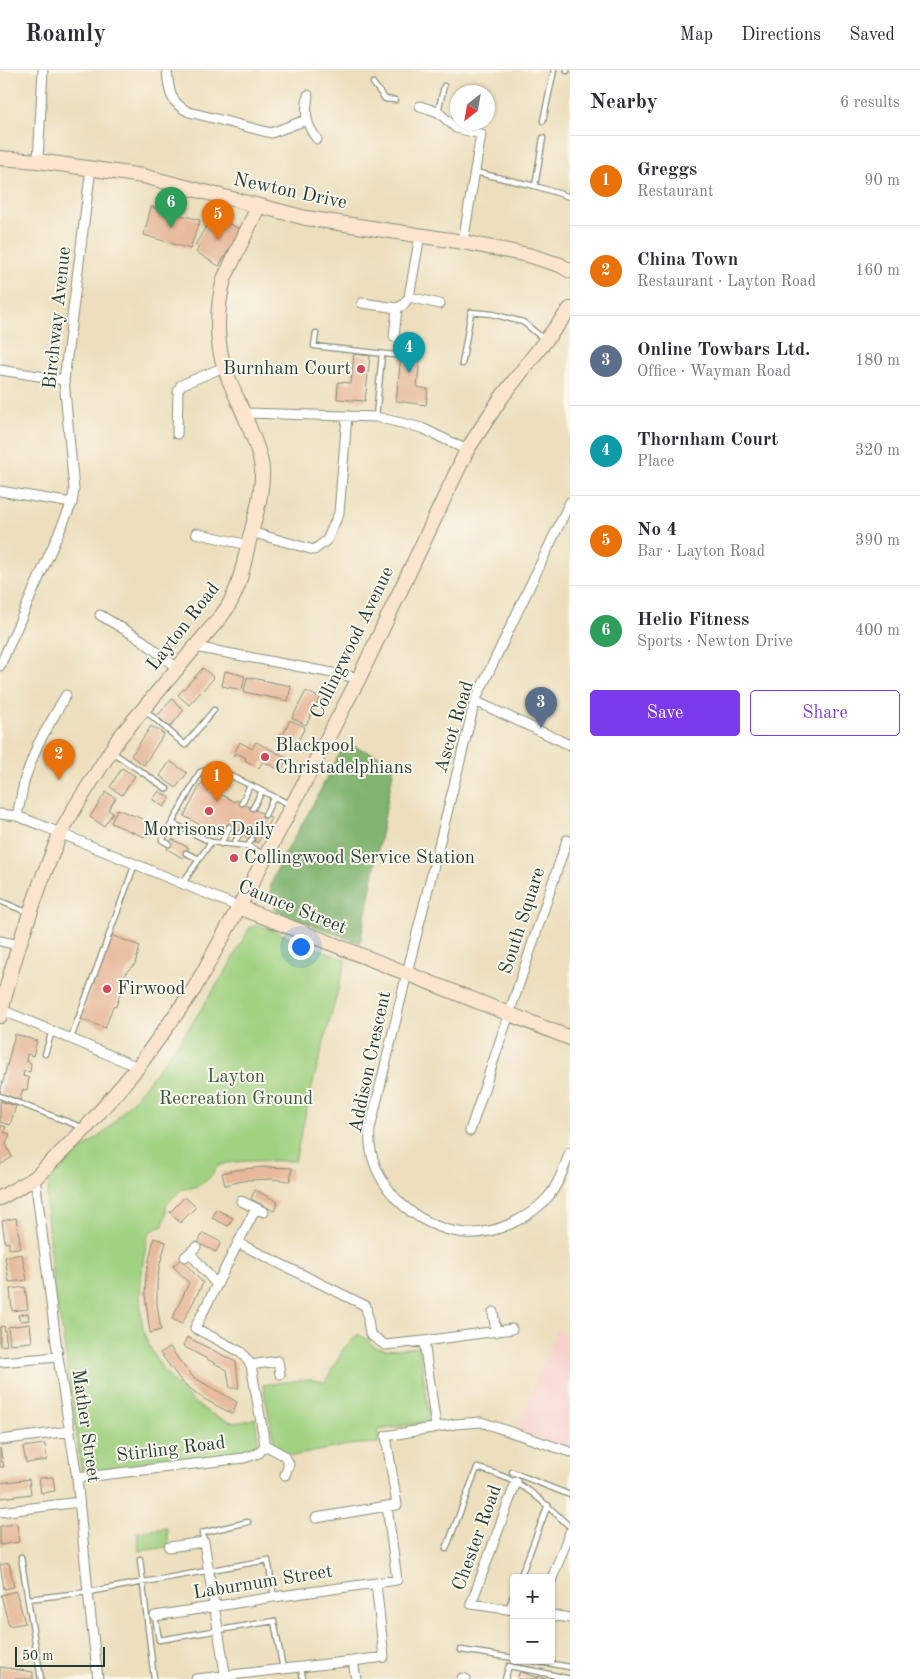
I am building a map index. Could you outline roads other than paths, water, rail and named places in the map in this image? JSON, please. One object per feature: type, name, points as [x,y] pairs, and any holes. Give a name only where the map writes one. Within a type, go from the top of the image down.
[{"type":"street","points":[[38,161],[43,70]]},
{"type":"street","points":[[167,70],[172,97],[178,107],[189,112],[271,133],[306,120]]},
{"type":"street","points":[[308,95],[306,120],[317,139]]},
{"type":"street","points":[[417,105],[438,112],[456,128],[481,134],[463,242]]},
{"type":"street","name":"Newton Drive","points":[[0,158],[38,161],[144,176],[258,207],[325,222],[420,235],[528,255],[560,264],[570,271]]},
{"type":"street","name":"Birchway Avenue","points":[[0,666],[72,503],[74,490],[64,380],[90,168]]},
{"type":"street","name":"Layton Road","points":[[1,1013],[4,982],[60,834],[110,752],[233,600],[239,585],[259,495],[262,468],[259,454],[244,413],[224,367],[219,345],[218,327],[221,290],[224,279],[258,207]]},
{"type":"street","points":[[362,303],[397,308],[402,306],[409,297],[420,235]]},
{"type":"street","points":[[409,297],[440,304]]},
{"type":"street","points":[[394,337],[397,308]]},
{"type":"street","name":"Collingwood Avenue","points":[[0,1198],[35,1178],[86,1128],[138,1067],[194,989],[359,678],[467,450],[501,398],[570,309]]},
{"type":"street","points":[[177,434],[178,391],[181,385],[224,367]]},
{"type":"street","points":[[0,370],[64,380]]},
{"type":"street","points":[[244,413],[376,417],[422,428],[467,450]]},
{"type":"street","points":[[196,533],[250,539],[314,550],[327,540],[339,513],[347,416]]},
{"type":"street","points":[[0,491],[72,503]]},
{"type":"street","name":"Ascot Road","points":[[407,973],[475,701],[570,502]]},
{"type":"street","points":[[100,615],[142,640],[177,668]]},
{"type":"street","points":[[195,647],[359,678]]},
{"type":"street","points":[[17,816],[25,778],[38,744],[66,695]]},
{"type":"street","points":[[475,701],[570,745]]},
{"type":"street","name":"Caunce Street","points":[[0,814],[17,816],[239,907],[570,1038]]},
{"type":"street","name":"South Square","points":[[470,1131],[567,840]]},
{"type":"street","points":[[0,941],[19,945]]},
{"type":"street","name":"Addison Crescent","points":[[407,973],[370,1129],[369,1142],[372,1155],[382,1180],[390,1192],[425,1221],[453,1231],[468,1233],[484,1232],[511,1223],[536,1208],[548,1197],[556,1185],[570,1152]]},
{"type":"street","points":[[1,1013],[71,1038],[138,1067]]},
{"type":"street","name":"Mather Street","points":[[35,1178],[58,1357],[77,1478],[98,1679]]},
{"type":"street","points":[[241,1201],[260,1210],[238,1243],[195,1328],[241,1352],[250,1365],[265,1445],[285,1456],[289,1464],[285,1475]]},
{"type":"street","points":[[238,1243],[366,1306],[370,1334],[385,1345],[512,1329]]},
{"type":"street","points":[[190,1252],[217,1285]]},
{"type":"street","points":[[493,1312],[496,1332]]},
{"type":"street","points":[[424,1341],[436,1427]]},
{"type":"street","points":[[0,1362],[58,1357]]},
{"type":"street","points":[[250,1365],[278,1361],[280,1374]]},
{"type":"street","points":[[316,1518],[397,1505],[386,1436],[436,1427],[481,1422],[570,1452]]},
{"type":"street","points":[[0,1440],[70,1431]]},
{"type":"street","name":"Stirling Road","points":[[77,1478],[244,1458],[259,1453],[265,1445]]},
{"type":"street","name":"Chester Road","points":[[510,1610],[471,1604],[516,1482]]},
{"type":"street","points":[[0,1512],[79,1502]]},
{"type":"street","name":"Laburnum Street","points":[[156,1616],[398,1580],[387,1506]]},
{"type":"street","points":[[554,1574],[570,1532]]},
{"type":"street","points":[[169,1547],[204,1542],[226,1677]]},
{"type":"street","points":[[196,1679],[226,1677],[384,1657],[376,1583]]},
{"type":"street","points":[[555,1616],[570,1618]]},
{"type":"street","points":[[353,1661],[356,1679]]},
{"type":"street","points":[[462,1678],[466,1679]]},
{"type":"lane","points":[[543,121],[554,70]]},
{"type":"lane","points":[[373,83],[385,99],[395,100]]},
{"type":"lane","points":[[438,112],[444,86]]},
{"type":"lane","points":[[535,186],[543,138]]},
{"type":"lane","points":[[475,172],[535,186],[570,197]]},
{"type":"lane","points":[[462,364],[471,312],[492,314],[523,322],[546,340]]},
{"type":"lane","points":[[316,333],[314,346],[394,355]]},
{"type":"lane","points":[[376,417],[382,354]]},
{"type":"lane","points":[[143,709],[185,745],[214,710]]},
{"type":"lane","points":[[110,752],[167,789]]},
{"type":"lane","points":[[169,844],[162,840],[200,772],[211,769],[220,770],[292,806]]},
{"type":"lane","points":[[242,803],[250,785]]},
{"type":"lane","points":[[253,808],[262,791]]},
{"type":"lane","points":[[265,815],[274,797]]},
{"type":"lane","points":[[172,822],[212,842],[248,846],[266,856]]},
{"type":"lane","points":[[221,844],[229,827]]},
{"type":"lane","points":[[234,844],[240,833]]},
{"type":"lane","points":[[248,846],[252,839]]},
{"type":"lane","points":[[182,884],[212,842]]},
{"type":"lane","points":[[186,852],[198,860]]},
{"type":"lane","points":[[71,1038],[135,864]]},
{"type":"lane","points":[[0,901],[30,914]]},
{"type":"lane","points":[[45,1054],[52,1031]]},
{"type":"lane","points":[[0,1096],[86,1128]]},
{"type":"lane","points":[[446,1549],[476,1468],[492,1472],[516,1482],[540,1498],[570,1527]]},
{"type":"lane","points":[[512,1472],[570,1495]]},
{"type":"lane","points":[[522,1574],[548,1505]]},
{"type":"lane","points":[[204,1542],[202,1533],[248,1522]]},
{"type":"lane","points":[[21,1557],[41,1679]]},
{"type":"lane","points":[[140,1559],[154,1679]]},
{"type":"lane","points":[[28,1599],[88,1592],[268,1560],[274,1597]]},
{"type":"lane","points":[[156,1616],[159,1640],[274,1621],[284,1670]]},
{"type":"lane","points":[[461,1650],[510,1657]]},
{"type":"lane","points":[[552,1664],[570,1667]]},
{"type":"lane","points":[[505,1679],[509,1666],[548,1676],[570,1679]]},
{"type":"lane","points":[[301,1668],[303,1679]]},
{"type":"place","name":"Helio Fitness","points":[[171,228]]},
{"type":"place","name":"No 4","points":[[218,240]]},
{"type":"place","name":"Burnham Court","points":[[361,369]]},
{"type":"place","name":"Thornham Court","points":[[409,373]]},
{"type":"place","name":"Online Towbars Ltd.","points":[[541,728]]},
{"type":"place","name":"Blackpool Christadelphians","points":[[265,757]]},
{"type":"place","name":"China Town","points":[[59,780]]},
{"type":"place","name":"Greggs","points":[[217,802]]},
{"type":"place","name":"Morrisons Daily","points":[[209,811]]},
{"type":"place","name":"Collingwood Service Station","points":[[234,858]]},
{"type":"place","name":"Firwood","points":[[107,989]]},
{"type":"park label","name":"Layton Recreation Ground","points":[[236,1088]]}]
